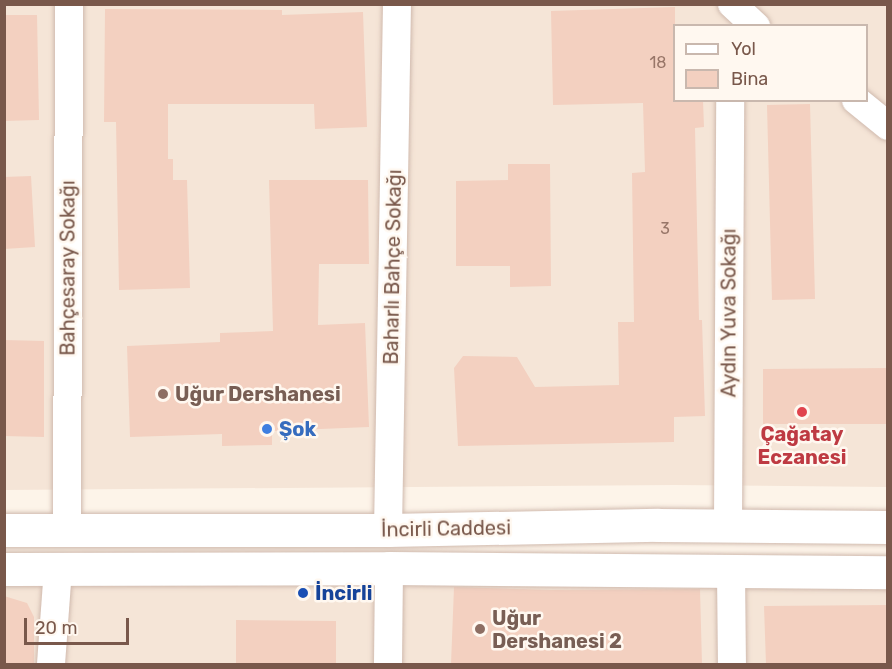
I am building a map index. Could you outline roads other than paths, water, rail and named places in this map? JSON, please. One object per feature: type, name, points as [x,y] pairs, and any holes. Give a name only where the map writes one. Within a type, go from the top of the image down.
[{"type":"main road","name":"İncirli Caddesi","points":[[4,530],[388,530],[728,525],[888,527]]},
{"type":"main road","name":"İncirli Caddesi","points":[[4,569],[389,568],[888,572]]},
{"type":"street","name":"Bahçesaray Sokağı","points":[[67,531],[69,4]]},
{"type":"street","name":"Baharlı Bahçe Sokağı","points":[[388,530],[398,4]]},
{"type":"street","points":[[731,4],[731,24]]},
{"type":"street","points":[[731,4],[754,24]]},
{"type":"street","name":"Aydın Yuva Sokağı","points":[[728,525],[730,102]]},
{"type":"street","points":[[858,102],[888,126]]},
{"type":"street","points":[[387,664],[389,568]]},
{"type":"street","points":[[51,664],[58,569]]},
{"type":"street","points":[[731,572],[732,664]]},
{"type":"place","name":"Uğur Dershanesi","points":[[163,394]]},
{"type":"place","name":"Çağatay Eczanesi","points":[[802,412]]},
{"type":"place","name":"Şok","points":[[267,429]]},
{"type":"place","name":"İncirli","points":[[303,593]]},
{"type":"place","name":"Uğur Dershanesi 2","points":[[480,629]]}]
